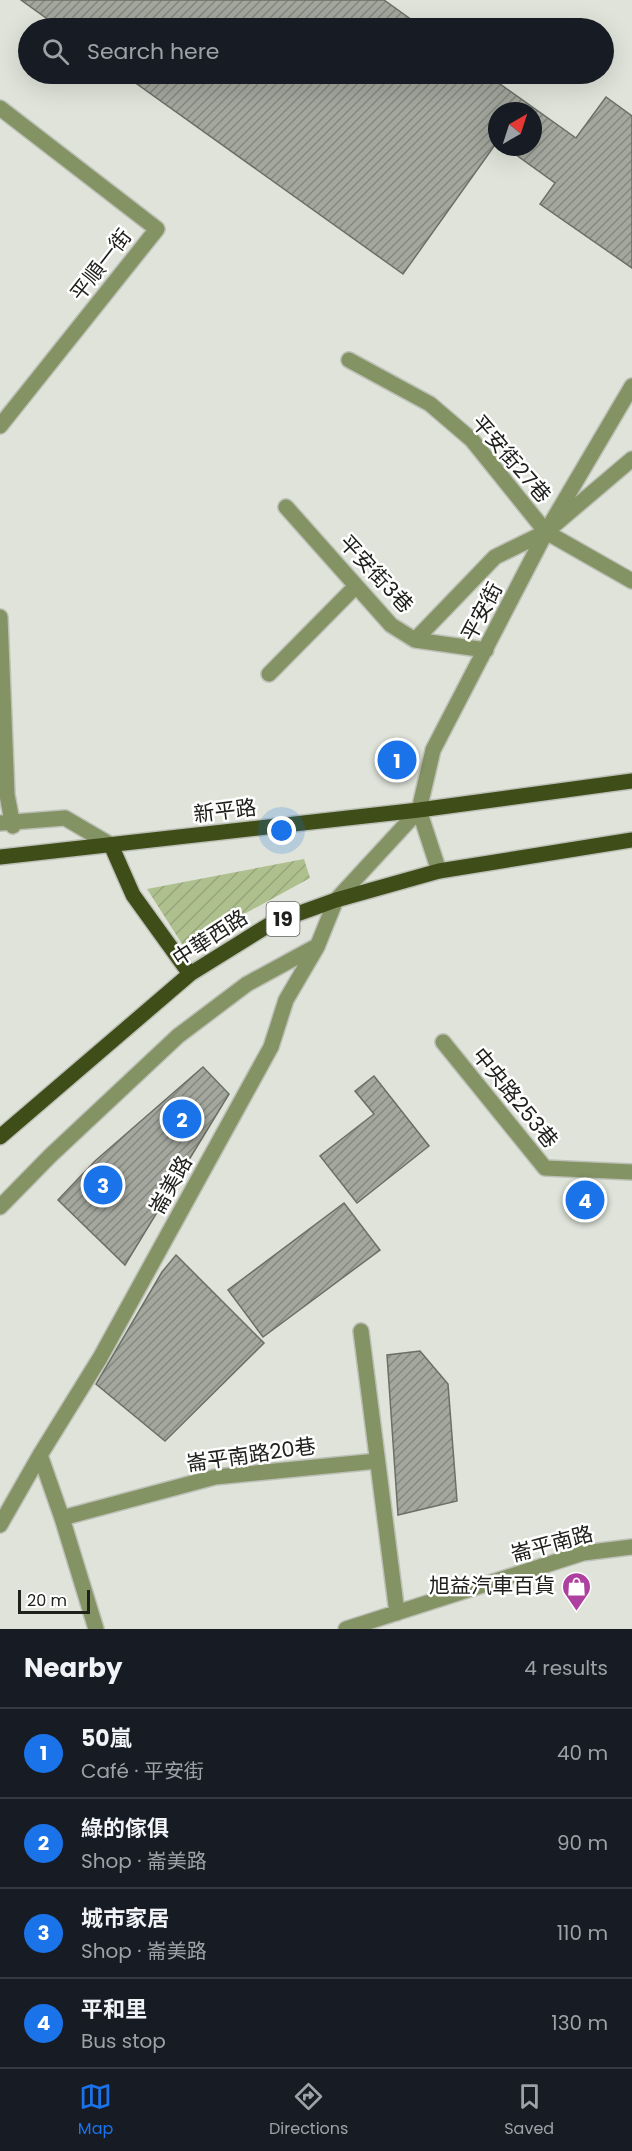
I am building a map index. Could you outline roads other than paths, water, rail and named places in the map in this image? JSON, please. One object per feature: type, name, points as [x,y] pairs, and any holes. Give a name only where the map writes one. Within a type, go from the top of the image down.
[{"type":"main road","name":"新平路","points":[[0,857],[419,810],[632,781]]},
{"type":"main road","name":"中華西路","points":[[0,1137],[190,974],[272,923],[336,900],[439,871],[632,840]]},
{"type":"main road","points":[[111,845],[133,895],[190,974]]},
{"type":"street","name":"平順一街","points":[[0,108],[157,229],[0,426]]},
{"type":"street","name":"平安街27巷","points":[[349,360],[430,404],[472,440],[546,532]]},
{"type":"street","name":"平安街","points":[[419,810],[433,750],[546,532],[632,386]]},
{"type":"street","points":[[415,640],[495,557],[546,532],[632,459]]},
{"type":"street","name":"平安街3巷","points":[[286,507],[391,625],[415,640],[486,650]]},
{"type":"street","points":[[546,532],[632,581]]},
{"type":"street","points":[[269,674],[356,586]]},
{"type":"street","points":[[0,617],[3,796],[9,824],[64,818],[111,845]]},
{"type":"street","points":[[419,810],[439,871]]},
{"type":"street","name":"崙美路","points":[[0,1525],[100,1358],[271,1047],[286,1000],[317,947],[336,900],[419,810]]},
{"type":"street","points":[[0,1207],[50,1156],[178,1036],[247,984],[317,947]]},
{"type":"street","name":"中央路253巷","points":[[443,1042],[545,1168],[632,1172]]},
{"type":"street","points":[[361,1331],[397,1613]]},
{"type":"street","points":[[40,1455],[96,1629]]},
{"type":"street","name":"崙平南路20巷","points":[[62,1518],[215,1477],[377,1461]]},
{"type":"street","name":"崙平南路","points":[[346,1629],[583,1553],[632,1547]]},
{"type":"place","name":"50嵐","points":[[397,760]]},
{"type":"place","name":"綠的傢俱","points":[[182,1119]]},
{"type":"place","name":"城市家居","points":[[103,1185]]},
{"type":"place","name":"平和里","points":[[585,1200]]},
{"type":"place","name":"旭益汽車百貨","points":[[576,1612]]}]
